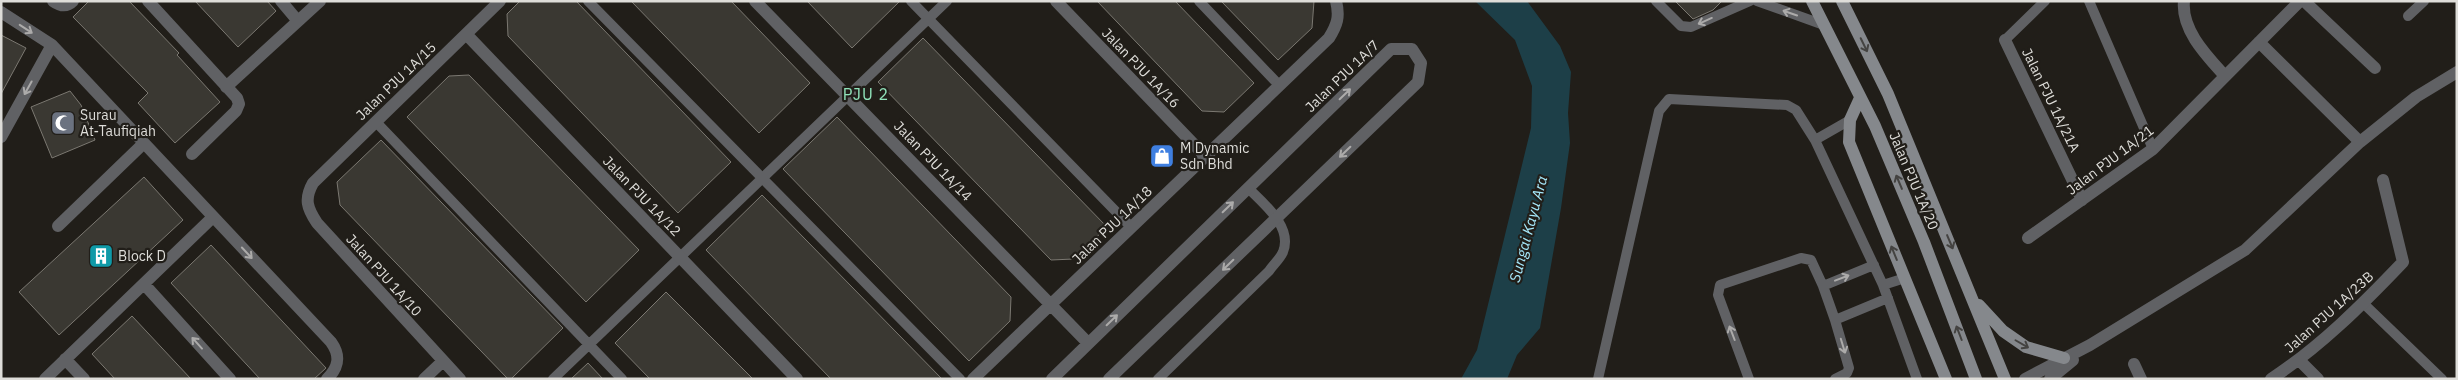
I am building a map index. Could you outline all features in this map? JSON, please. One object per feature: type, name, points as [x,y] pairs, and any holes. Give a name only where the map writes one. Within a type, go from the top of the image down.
[{"type":"street","points":[[52,1],[61,6],[69,5],[73,1]]},
{"type":"street","points":[[148,1],[237,98],[239,104],[236,111],[192,154]]},
{"type":"street","points":[[281,1],[297,20]]},
{"type":"street","points":[[226,87],[297,20],[320,1]]},
{"type":"street","name":"Jalan PJU 1A/15","points":[[313,183],[500,1]]},
{"type":"street","name":"Jalan PJU 1A/14","points":[[755,1],[1088,343]]},
{"type":"street","name":"Jalan PJU 1A/16","points":[[1056,1],[1205,156]]},
{"type":"street","name":"Jalan PJU 1A/18","points":[[973,379],[1328,38],[1338,24],[1339,12],[1336,1]]},
{"type":"street","name":"Jalan PJU 1A/20","points":[[1812,1],[1875,126],[1924,242],[1976,379]]},
{"type":"street","name":"Jalan PJU 1A/20","points":[[1842,1],[1888,94],[2005,379]]},
{"type":"street","points":[[2184,1],[2183,8],[2192,35],[2225,76]]},
{"type":"street","name":"Jalan PJU 1A/21","points":[[2028,238],[2153,148],[2300,1]]},
{"type":"street","points":[[2304,1],[2375,68]]},
{"type":"street","points":[[1,12],[52,45],[336,349],[338,365],[327,379]]},
{"type":"street","name":"Jalan PJU 1A/12","points":[[466,34],[796,379]]},
{"type":"street","name":"Jalan PJU 1A/21A","points":[[2005,40],[2082,200]]},
{"type":"street","points":[[2259,42],[2360,142]]},
{"type":"street","points":[[1,137],[52,45]]},
{"type":"street","name":"Jalan PJU 1A/7","points":[[1052,379],[1391,49],[1412,49],[1421,63],[1418,82],[1109,379]]},
{"type":"street","points":[[2025,379],[2090,345],[2245,250],[2360,142],[2416,96],[2457,72]]},
{"type":"street","points":[[1860,98],[1850,120],[1849,142],[1946,379]]},
{"type":"street","points":[[58,226],[144,143]]},
{"type":"street","name":"Jalan PJU 1A/23B","points":[[2271,379],[2299,360],[2363,304],[2403,262],[2383,180]]},
{"type":"street","name":"Jalan PJU 1A/10","points":[[313,183],[308,192],[306,202],[317,222],[460,379]]},
{"type":"street","points":[[45,379],[213,217]]},
{"type":"street","points":[[144,284],[230,379]]},
{"type":"street","points":[[1974,300],[2003,331],[2026,347],[2064,358]]},
{"type":"street","points":[[2050,379],[2090,345]]},
{"type":"street","points":[[66,359],[84,379]]},
{"type":"street","points":[[2299,360],[2318,379]]},
{"type":"street","points":[[424,379],[443,361]]},
{"type":"street","points":[[2134,364],[2141,379]]},
{"type":"lane","points":[[588,1],[960,379]]},
{"type":"lane","points":[[911,1],[1131,227]]},
{"type":"lane","points":[[553,379],[947,1]]},
{"type":"lane","points":[[1199,1],[1279,85]]},
{"type":"lane","points":[[1656,1],[1681,26],[1691,27],[1750,1]]},
{"type":"lane","points":[[1756,1],[1824,25]]},
{"type":"lane","points":[[2005,40],[2045,1]]},
{"type":"lane","points":[[2089,1],[2153,148]]},
{"type":"lane","points":[[2408,16],[2424,1]]},
{"type":"lane","points":[[1598,379],[1659,111],[1669,99],[1787,104],[1796,110],[1815,140],[1883,285],[1917,379]]},
{"type":"lane","points":[[1815,140],[1850,120]]},
{"type":"lane","points":[[376,122],[622,379]]},
{"type":"lane","points":[[1158,379],[1269,271],[1283,254],[1285,242],[1277,218],[1248,188]]},
{"type":"lane","points":[[1749,379],[1718,295],[1720,285],[1806,258],[1814,264],[1823,286],[1836,320],[1849,368],[1847,373],[1835,379]]},
{"type":"lane","points":[[1823,286],[1874,265]]},
{"type":"lane","points":[[1883,285],[1905,278]]},
{"type":"lane","points":[[1836,320],[1888,298]]},
{"type":"lane","points":[[2363,304],[2442,379]]},
{"type":"water","name":"Sungai Kayu Ara","points":[[1475,1],[1527,1],[1560,46],[1571,72],[1568,113],[1570,143],[1561,208],[1540,328],[1517,355],[1507,379],[1461,379],[1477,350],[1531,128],[1532,86],[1515,40]]},
{"type":"building","points":[[89,1],[129,1],[179,53],[177,55],[220,102],[175,143],[138,103],[148,93],[73,17]]},
{"type":"building","points":[[195,1],[267,1],[276,11],[238,47]]},
{"type":"building","points":[[520,1],[576,1],[731,162],[678,213],[508,36],[507,14]]},
{"type":"building","points":[[631,1],[731,1],[810,83],[759,133]]},
{"type":"building","points":[[807,1],[900,1],[852,48]]},
{"type":"building","points":[[1097,1],[1175,1],[1254,83],[1224,112],[1202,111]]},
{"type":"building","points":[[1221,1],[1314,1],[1312,28],[1278,60]]},
{"type":"building","points":[[1675,1],[1722,1],[1713,10],[1693,19]]},
{"type":"building","points":[[1,35],[26,48],[1,94]]},
{"type":"building","points":[[923,38],[1107,227],[1074,259],[1051,260],[878,82]]},
{"type":"building","points":[[469,75],[639,250],[586,302],[407,117],[449,76]]},
{"type":"building","name":"Surau At-Taufiqiah","points":[[70,91],[81,105],[95,140],[52,158],[31,107]]},
{"type":"building","points":[[837,117],[1011,297],[1010,321],[969,361],[783,169]]},
{"type":"building","points":[[381,140],[563,328],[511,379],[508,379],[340,205],[337,182]]},
{"type":"building","name":"Block D","points":[[144,177],[183,220],[59,335],[19,292]]},
{"type":"building","points":[[762,195],[942,379],[831,379],[706,250]]},
{"type":"building","points":[[211,245],[326,368],[314,379],[260,379],[171,283]]},
{"type":"building","points":[[666,292],[753,379],[650,379],[615,343]]},
{"type":"building","points":[[132,316],[191,379],[115,379],[92,354]]},
{"type":"building","points":[[588,363],[603,379],[571,379]]},
{"type":"place","name":"Surau At-Taufiqiah","points":[[63,123]]},
{"type":"place","name":"M Dynamic Sdn Bhd","points":[[1162,156]]},
{"type":"place","name":"Block D","points":[[101,256]]},
{"type":"district","name":"PJU 2","points":[[866,94]]}]
